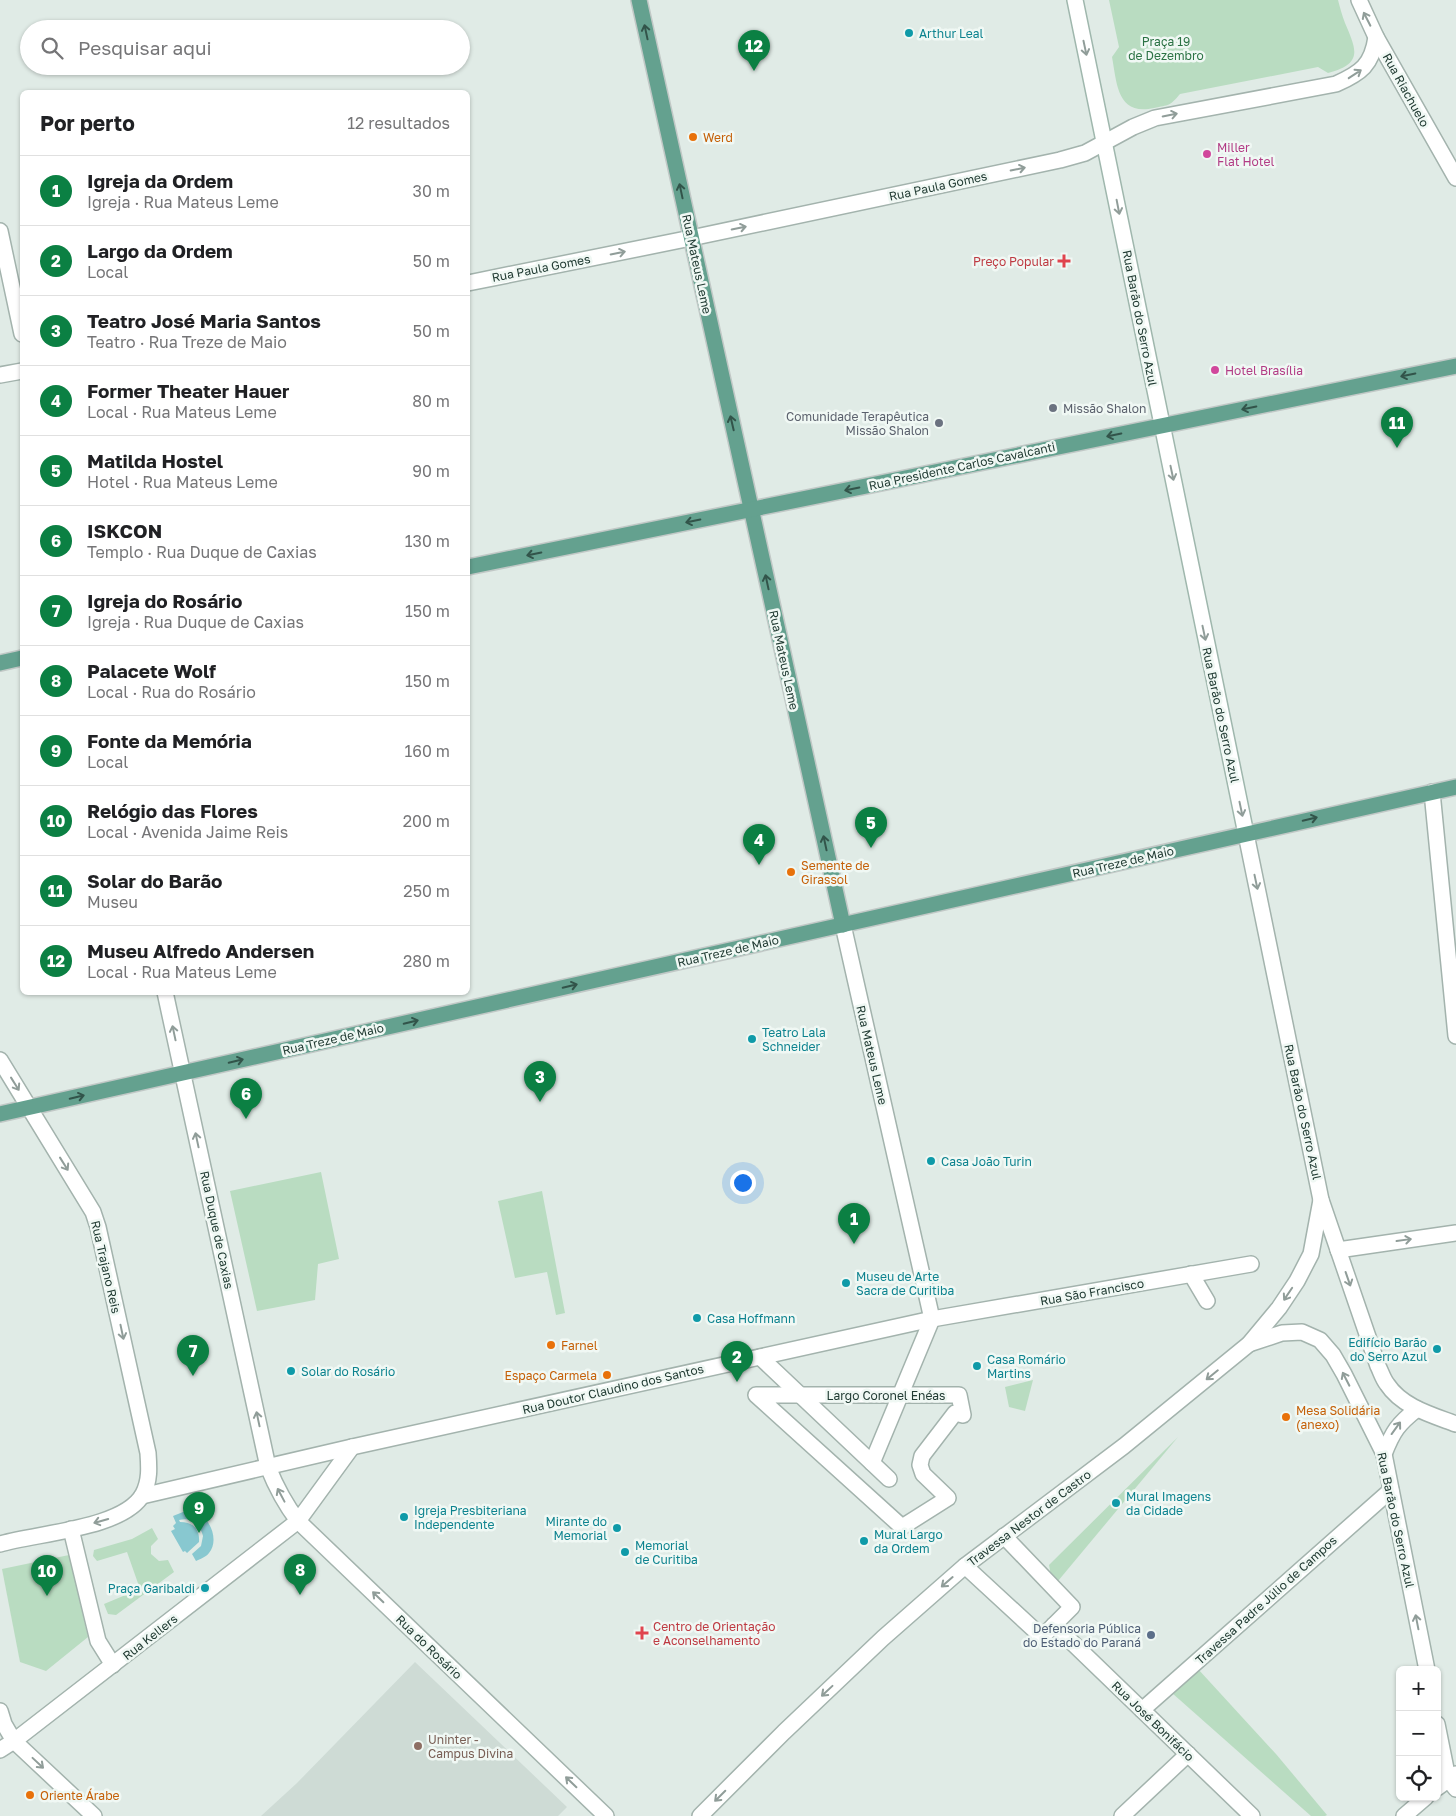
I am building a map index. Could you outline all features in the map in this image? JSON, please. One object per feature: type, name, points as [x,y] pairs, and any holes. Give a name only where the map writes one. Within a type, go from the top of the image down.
[{"type":"main road","name":"Rua Mateus Leme","points":[[639,0],[843,925]]},
{"type":"main road","name":"Rua Presidente Carlos Cavalcanti","points":[[470,567],[1456,366]]},
{"type":"main road","points":[[0,663],[20,658]]},
{"type":"main road","name":"Rua Treze de Maio","points":[[0,1114],[1456,787]]},
{"type":"street","name":"Rua Barão do Serro Azul","points":[[1075,0],[1321,1200],[1378,1366],[1387,1384],[1397,1396],[1417,1409],[1456,1424]]},
{"type":"street","name":"Rua Riachuelo","points":[[1359,0],[1376,37],[1456,178]]},
{"type":"street","name":"Rua Paula Gomes","points":[[470,283],[1060,160],[1085,153],[1155,118],[1336,84],[1361,71],[1369,62],[1374,50],[1376,37]]},
{"type":"street","points":[[0,231],[20,325]]},
{"type":"street","points":[[0,375],[20,371]]},
{"type":"street","points":[[1432,792],[1456,1036]]},
{"type":"street","name":"Rua Mateus Leme","points":[[843,925],[932,1319]]},
{"type":"street","name":"Rua Duque de Caxias","points":[[166,995],[268,1466]]},
{"type":"street","name":"Rua Trajano Reis","points":[[0,1060],[86,1199],[98,1227],[148,1453],[147,1484],[142,1496]]},
{"type":"street","name":"Travessa Nestor de Castro","points":[[700,1816],[784,1732],[869,1652],[965,1566],[1124,1446],[1250,1344],[1298,1281],[1311,1254],[1321,1200]]},
{"type":"street","points":[[1338,1250],[1456,1233]]},
{"type":"street","name":"Rua São Francisco","points":[[932,1319],[1251,1264]]},
{"type":"street","points":[[1191,1274],[1207,1301]]},
{"type":"street","points":[[872,1463],[932,1319]]},
{"type":"street","name":"Rua Doutor Claudino dos Santos","points":[[142,1496],[268,1466],[932,1319]]},
{"type":"street","name":"Rua Barão do Serro Azul","points":[[1250,1344],[1282,1333],[1302,1332],[1320,1340],[1333,1355],[1344,1374],[1384,1454],[1425,1666]]},
{"type":"street","points":[[760,1357],[889,1479]]},
{"type":"street","name":"Largo Coronel Enéas","points":[[756,1395],[959,1395],[963,1415],[955,1413],[922,1456],[920,1465],[923,1474],[948,1498],[902,1527],[756,1395]]},
{"type":"street","points":[[1384,1454],[1391,1435],[1401,1422],[1417,1409]]},
{"type":"street","points":[[298,1521],[352,1448]]},
{"type":"street","name":"Rua do Rosário","points":[[268,1466],[274,1484],[285,1504],[298,1521],[606,1816]]},
{"type":"street","name":"Travessa Padre Júlio de Campos","points":[[1142,1710],[1391,1490]]},
{"type":"street","points":[[0,1544],[71,1529],[118,1515],[142,1496]]},
{"type":"street","name":"Rua Kellers","points":[[0,1750],[114,1665],[298,1521]]},
{"type":"street","points":[[71,1529],[98,1641],[114,1665]]},
{"type":"street","points":[[965,1566],[1042,1637],[1072,1607],[1004,1536]]},
{"type":"street","name":"Rua José Bonifácio","points":[[1054,1625],[1252,1816]]},
{"type":"street","points":[[0,1711],[4,1724],[14,1741],[94,1816]]},
{"type":"street","points":[[1441,1743],[1449,1782]]},
{"type":"street","points":[[1122,1816],[1188,1754]]},
{"type":"street","points":[[1404,1816],[1421,1801]]},
{"type":"shaded area","name":"Uninter - Campus Divina","points":[[415,1662],[567,1807],[558,1816],[261,1816],[297,1783]]},
{"type":"green space","name":"Praça 19 de Dezembro","points":[[1109,0],[1338,0],[1352,41],[1354,54],[1352,60],[1347,65],[1328,73],[1318,67],[1180,94],[1169,104],[1142,109],[1133,107],[1126,102],[1121,96],[1118,87],[1112,57],[1119,47]]},
{"type":"green space","points":[[321,1172],[339,1259],[318,1264],[315,1300],[257,1311],[230,1191]]},
{"type":"green space","points":[[542,1191],[565,1313],[556,1315],[547,1272],[515,1278],[498,1201]]},
{"type":"green space","points":[[1033,1380],[1025,1411],[1009,1407],[1005,1387]]},
{"type":"green space","points":[[1178,1437],[1053,1587],[1049,1565]]},
{"type":"green space","points":[[152,1528],[158,1539],[151,1546],[151,1554],[159,1561],[168,1560],[174,1572],[116,1615],[108,1614],[104,1604],[140,1589],[127,1552],[97,1561],[93,1556],[94,1550],[132,1539]]},
{"type":"green space","points":[[69,1555],[88,1637],[46,1671],[20,1662],[2,1569]]},
{"type":"green space","points":[[1198,1669],[1276,1754],[1327,1815],[1311,1816],[1172,1693]]},
{"type":"water","points":[[183,1512],[199,1514],[207,1521],[212,1531],[212,1548],[206,1556],[196,1561],[192,1554],[201,1546],[203,1536],[198,1525],[192,1521],[179,1520],[195,1527],[199,1537],[199,1542],[187,1553],[183,1552],[171,1531],[175,1529],[173,1526],[176,1523],[173,1516]]},
{"type":"place","name":"Arthur Leal","points":[[909,33]]},
{"type":"place","name":"Museu Alfredo Andersen","points":[[754,71]]},
{"type":"place","name":"Werd","points":[[693,137]]},
{"type":"place","name":"Miller Flat Hotel","points":[[1207,154]]},
{"type":"place","name":"Preço Popular","points":[[1064,261]]},
{"type":"place","name":"Hotel Brasília","points":[[1215,370]]},
{"type":"place","name":"Missão Shalon","points":[[1053,408]]},
{"type":"place","name":"Comunidade Terapêutica Missão Shalon","points":[[939,423]]},
{"type":"place","name":"Solar do Barão","points":[[1397,448]]},
{"type":"place","name":"Matilda Hostel","points":[[871,848]]},
{"type":"place","name":"Former Theater Hauer","points":[[759,865]]},
{"type":"place","name":"Semente de Girassol","points":[[791,872]]},
{"type":"place","name":"Teatro Lala Schneider","points":[[752,1039]]},
{"type":"place","name":"Teatro José Maria Santos","points":[[540,1102]]},
{"type":"place","name":"ISKCON","points":[[246,1119]]},
{"type":"place","name":"Casa João Turin","points":[[931,1161]]},
{"type":"place","name":"Igreja da Ordem","points":[[854,1244]]},
{"type":"place","name":"Museu de Arte Sacra de Curitiba","points":[[846,1283]]},
{"type":"place","name":"Casa Hoffmann","points":[[697,1318]]},
{"type":"place","name":"Farnel","points":[[551,1345]]},
{"type":"place","name":"Edifício Barão do Serro Azul","points":[[1437,1349]]},
{"type":"place","name":"Casa Romário Martins","points":[[977,1366]]},
{"type":"place","name":"Solar do Rosário","points":[[291,1371]]},
{"type":"place","name":"Espaço Carmela","points":[[607,1375]]},
{"type":"place","name":"Igreja do Rosário","points":[[193,1376]]},
{"type":"place","name":"Largo da Ordem","points":[[737,1382]]},
{"type":"place","name":"Mesa Solidária (anexo)","points":[[1286,1417]]},
{"type":"place","name":"Mural Imagens da Cidade","points":[[1116,1503]]},
{"type":"place","name":"Igreja Presbiteriana Independente","points":[[404,1517]]},
{"type":"place","name":"Mirante do Memorial","points":[[617,1528]]},
{"type":"place","name":"Fonte da Memória","points":[[199,1533]]},
{"type":"place","name":"Mural Largo da Ordem","points":[[864,1541]]},
{"type":"place","name":"Memorial de Curitiba","points":[[625,1552]]},
{"type":"place","name":"Praça Garibaldi","points":[[205,1588]]},
{"type":"place","name":"Palacete Wolf","points":[[300,1595]]},
{"type":"place","name":"Relógio das Flores","points":[[47,1596]]},
{"type":"place","name":"Centro de Orientação e Aconselhamento","points":[[642,1633]]},
{"type":"place","name":"Defensoria Pública do Estado do Paraná","points":[[1151,1635]]},
{"type":"place","name":"Uninter - Campus Divina","points":[[418,1746]]},
{"type":"place","name":"Oriente Árabe","points":[[30,1795]]}]
